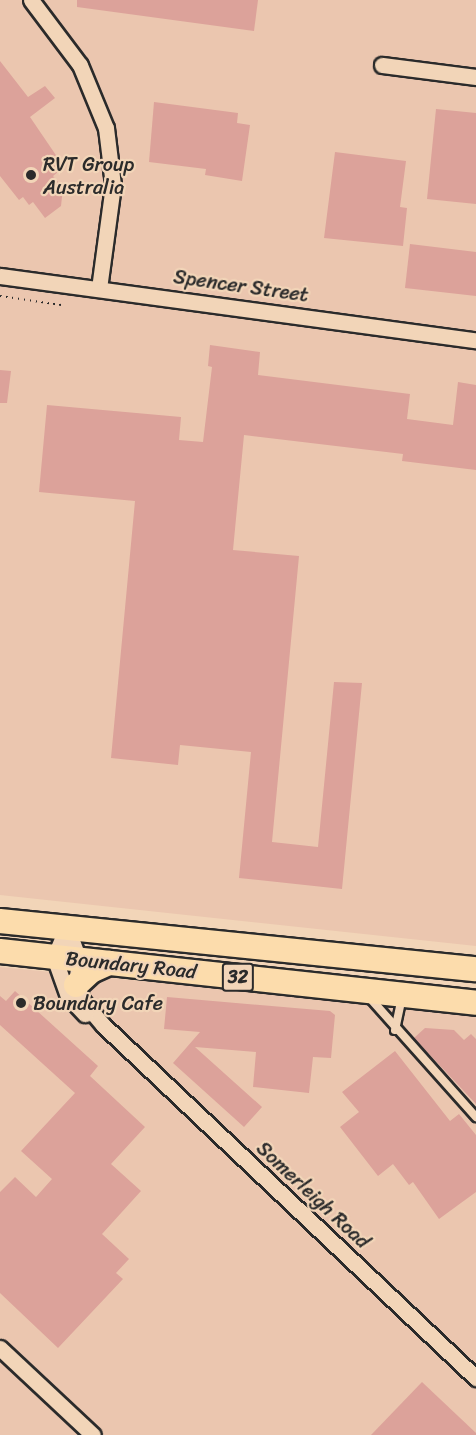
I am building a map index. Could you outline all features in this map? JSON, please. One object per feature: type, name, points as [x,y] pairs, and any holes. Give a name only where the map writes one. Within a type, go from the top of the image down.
[{"type":"main road","name":"Boundary Road","points":[[0,921],[476,969]]},
{"type":"main road","name":"Boundary Road","points":[[0,951],[56,968],[79,960],[476,1003]]},
{"type":"main road","points":[[56,968],[91,971],[109,963]]},
{"type":"street","points":[[31,0],[80,66],[106,128],[113,185],[99,288]]},
{"type":"street","points":[[382,65],[476,77]]},
{"type":"street","name":"Spencer Street","points":[[0,276],[476,340]]},
{"type":"street","points":[[67,927],[79,960]]},
{"type":"street","points":[[56,968],[67,927]]},
{"type":"street","name":"Somerleigh Road","points":[[56,968],[78,1008],[120,1042],[476,1378]]},
{"type":"street","points":[[0,1348],[93,1435]]},
{"type":"lane","points":[[364,991],[395,1030],[476,1117]]},
{"type":"lane","points":[[395,1030],[398,1005],[405,995]]},
{"type":"path","points":[[0,296],[61,305]]},
{"type":"shaded area","points":[[0,0],[476,0],[476,946],[0,895]]},
{"type":"shaded area","points":[[0,967],[476,1014],[476,1435],[0,1435]]},
{"type":"building","points":[[77,0],[258,0],[254,31],[77,7]]},
{"type":"building","points":[[0,61],[28,97],[45,86],[55,98],[30,117],[64,167],[53,176],[63,188],[61,206],[45,218],[33,202],[29,205],[23,197],[19,200],[0,176]]},
{"type":"building","points":[[154,102],[238,113],[237,123],[250,125],[242,181],[205,175],[206,169],[149,162]]},
{"type":"building","points":[[436,109],[476,113],[476,204],[427,199]]},
{"type":"building","points":[[335,152],[406,161],[400,207],[407,208],[403,246],[324,238]]},
{"type":"building","points":[[410,244],[476,252],[476,296],[405,288]]},
{"type":"building","points":[[210,345],[260,352],[258,375],[410,394],[407,419],[453,425],[458,382],[476,385],[476,470],[402,461],[403,454],[244,435],[233,550],[299,556],[272,842],[318,847],[334,682],[362,683],[342,889],[239,878],[251,752],[180,745],[178,765],[111,758],[135,501],[39,492],[47,405],[181,417],[179,440],[203,442],[212,367],[208,366]]},
{"type":"building","points":[[0,370],[11,371],[7,403],[0,403]]},
{"type":"building","points":[[15,991],[98,1066],[90,1076],[145,1127],[111,1164],[141,1191],[102,1234],[129,1259],[116,1273],[123,1279],[58,1348],[0,1293],[0,1192],[15,1177],[36,1197],[52,1179],[21,1151],[75,1093],[0,1025],[0,996],[6,1001]]},
{"type":"building","points":[[167,997],[330,1011],[335,1015],[331,1058],[313,1057],[309,1093],[253,1087],[256,1052],[195,1047],[262,1107],[244,1127],[173,1063],[200,1032],[164,1029]]},
{"type":"building","points":[[425,1028],[454,1030],[464,1040],[471,1034],[476,1039],[476,1104],[414,1038]]},
{"type":"building","points":[[395,1051],[450,1121],[459,1114],[476,1135],[476,1192],[439,1219],[413,1182],[409,1185],[393,1164],[378,1176],[340,1127],[359,1112],[342,1092]]},
{"type":"building","points":[[422,1382],[476,1433],[476,1435],[371,1435]]},
{"type":"place","name":"RVT Group Australia","points":[[31,175]]},
{"type":"place","name":"Boundary Cafe","points":[[21,1003]]}]
